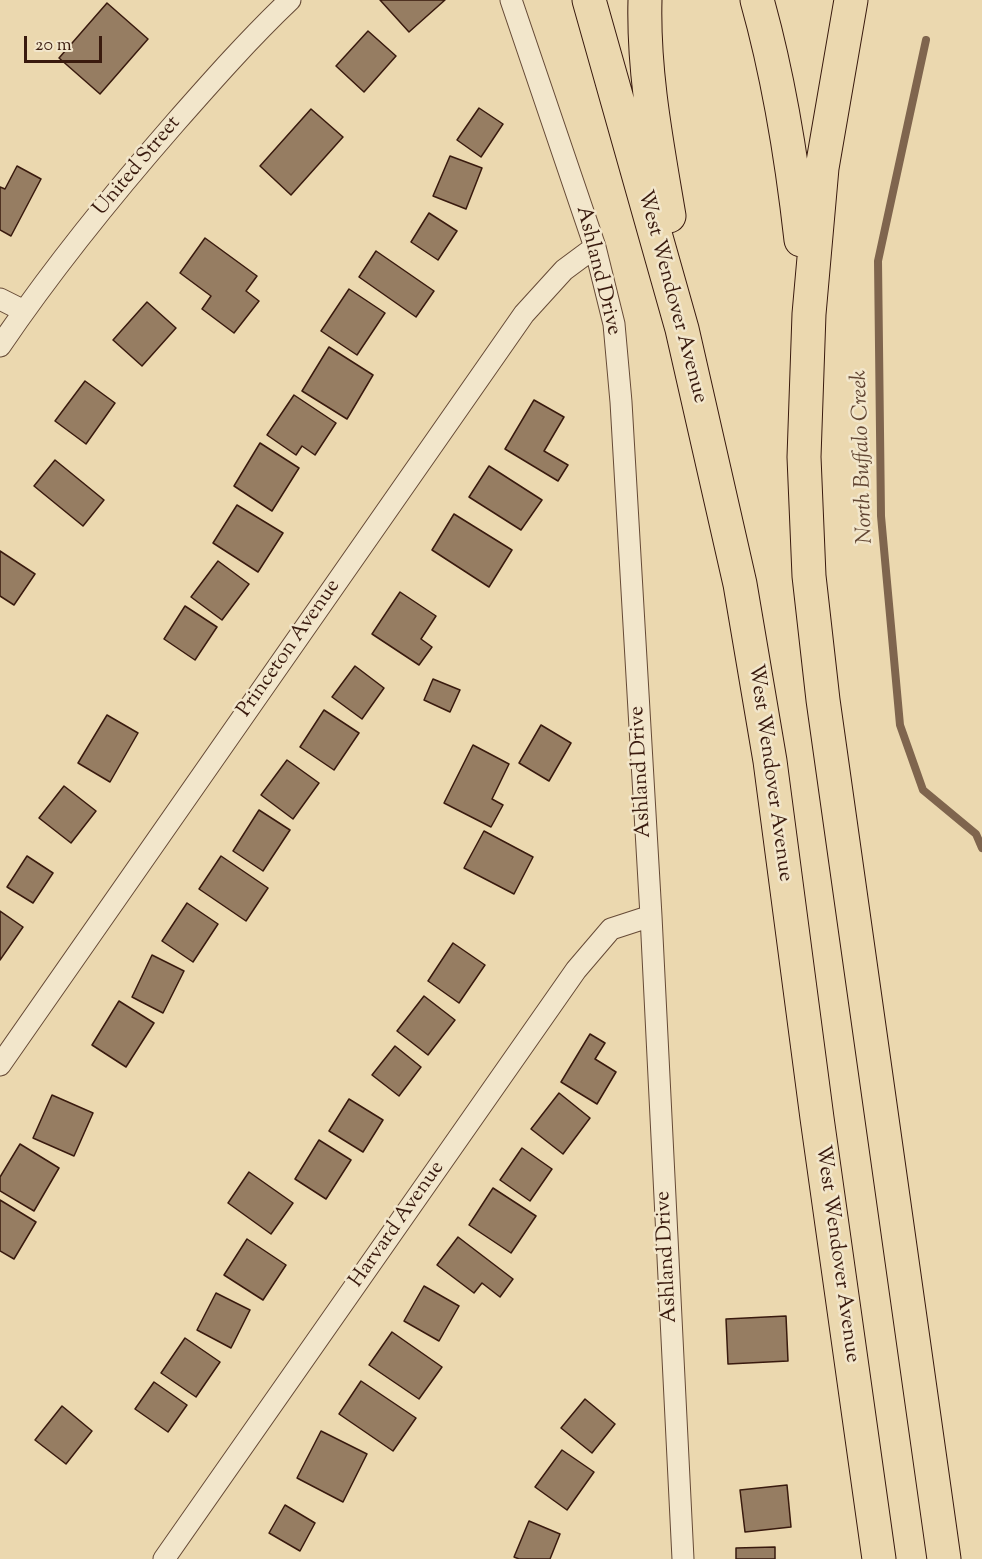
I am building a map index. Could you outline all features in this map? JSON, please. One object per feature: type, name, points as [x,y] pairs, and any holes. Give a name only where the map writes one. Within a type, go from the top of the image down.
[{"type":"highway","name":"West Wendover Avenue","points":[[589,0],[682,329],[740,584],[770,761],[816,1118],[879,1559]]},
{"type":"highway","points":[[645,0],[651,108],[672,239],[682,329]]},
{"type":"highway","points":[[757,0],[768,37],[795,185],[809,314]]},
{"type":"highway","points":[[851,0],[822,168],[809,314],[804,457],[809,576],[823,700],[944,1559]]},
{"type":"street","name":"United Street","points":[[0,346],[90,224],[151,150],[245,44],[290,0]]},
{"type":"street","name":"Ashland Drive","points":[[511,0],[595,248],[614,324],[621,402],[651,916],[683,1559]]},
{"type":"street","name":"Princeton Avenue","points":[[0,1065],[524,314],[564,270],[595,248]]},
{"type":"street","points":[[0,299],[24,311]]},
{"type":"street","name":"Harvard Avenue","points":[[164,1559],[576,970],[610,929],[651,916]]},
{"type":"building","points":[[380,0],[445,0],[409,32]]},
{"type":"building","points":[[107,3],[148,39],[100,94],[59,58]]},
{"type":"building","points":[[368,31],[396,56],[364,92],[336,66]]},
{"type":"building","points":[[479,108],[503,124],[481,157],[457,140]]},
{"type":"building","points":[[311,109],[343,137],[291,195],[260,166]]},
{"type":"building","points":[[450,156],[482,168],[466,209],[433,196]]},
{"type":"building","points":[[17,166],[41,179],[11,236],[0,230],[0,187],[5,189]]},
{"type":"building","points":[[429,213],[457,231],[438,260],[411,242]]},
{"type":"building","points":[[205,238],[257,276],[246,291],[259,301],[234,333],[202,309],[211,296],[180,273]]},
{"type":"building","points":[[376,251],[434,291],[416,317],[359,277]]},
{"type":"building","points":[[349,289],[385,313],[357,355],[321,331]]},
{"type":"building","points":[[147,302],[176,328],[142,366],[113,340]]},
{"type":"building","points":[[329,347],[373,375],[347,419],[302,391]]},
{"type":"building","points":[[85,381],[115,403],[86,444],[55,421]]},
{"type":"building","points":[[294,395],[336,423],[315,455],[302,446],[296,455],[267,435]]},
{"type":"building","points":[[534,400],[564,417],[544,451],[568,465],[558,481],[505,449]]},
{"type":"building","points":[[260,443],[299,468],[272,511],[234,486]]},
{"type":"building","points":[[55,460],[104,500],[83,526],[34,486]]},
{"type":"building","points":[[489,466],[542,500],[521,530],[469,497]]},
{"type":"building","points":[[237,505],[283,533],[258,572],[213,543]]},
{"type":"building","points":[[454,514],[512,550],[489,587],[432,550]]},
{"type":"building","points":[[0,551],[35,574],[14,605],[0,596]]},
{"type":"building","points":[[218,561],[249,584],[222,620],[191,597]]},
{"type":"building","points":[[400,592],[436,616],[421,639],[432,647],[419,665],[372,634]]},
{"type":"building","points":[[185,606],[217,627],[195,660],[164,639]]},
{"type":"building","points":[[355,666],[384,688],[362,719],[332,697]]},
{"type":"building","points":[[433,679],[460,690],[450,712],[424,700]]},
{"type":"building","points":[[324,710],[359,733],[334,770],[300,747]]},
{"type":"building","points":[[107,715],[138,733],[110,782],[78,763]]},
{"type":"building","points":[[541,725],[571,743],[549,781],[519,763]]},
{"type":"building","points":[[473,745],[509,764],[492,799],[503,805],[491,827],[444,803]]},
{"type":"building","points":[[287,760],[319,783],[293,819],[261,795]]},
{"type":"building","points":[[64,786],[96,811],[71,843],[39,818]]},
{"type":"building","points":[[259,810],[290,830],[263,871],[233,851]]},
{"type":"building","points":[[484,831],[533,857],[514,894],[464,868]]},
{"type":"building","points":[[27,856],[53,873],[33,903],[7,887]]},
{"type":"building","points":[[221,856],[268,888],[246,921],[199,889]]},
{"type":"building","points":[[187,903],[218,924],[193,962],[162,941]]},
{"type":"building","points":[[0,911],[23,927],[0,960]]},
{"type":"building","points":[[453,943],[485,965],[459,1003],[428,981]]},
{"type":"building","points":[[152,955],[184,971],[163,1013],[132,997]]},
{"type":"building","points":[[424,996],[455,1020],[428,1055],[397,1031]]},
{"type":"building","points":[[119,1001],[154,1023],[126,1067],[92,1045]]},
{"type":"building","points":[[590,1034],[605,1043],[595,1059],[616,1072],[597,1104],[561,1082]]},
{"type":"building","points":[[395,1046],[421,1067],[399,1096],[372,1075]]},
{"type":"building","points":[[559,1093],[590,1118],[563,1154],[531,1129]]},
{"type":"building","points":[[52,1095],[93,1113],[74,1156],[33,1138]]},
{"type":"building","points":[[349,1099],[383,1120],[363,1152],[329,1131]]},
{"type":"building","points":[[319,1140],[351,1160],[326,1199],[295,1179]]},
{"type":"building","points":[[20,1144],[59,1168],[34,1211],[0,1191],[0,1177]]},
{"type":"building","points":[[522,1148],[552,1169],[530,1201],[500,1180]]},
{"type":"building","points":[[249,1172],[293,1203],[271,1234],[228,1203]]},
{"type":"building","points":[[493,1188],[536,1216],[511,1253],[469,1225]]},
{"type":"building","points":[[0,1200],[36,1222],[14,1259],[0,1251]]},
{"type":"building","points":[[458,1237],[513,1279],[500,1297],[482,1283],[474,1293],[437,1265]]},
{"type":"building","points":[[247,1239],[286,1265],[263,1300],[224,1275]]},
{"type":"building","points":[[424,1286],[459,1306],[439,1341],[404,1321]]},
{"type":"building","points":[[216,1293],[250,1310],[231,1348],[197,1330]]},
{"type":"building","points":[[786,1316],[788,1361],[728,1364],[726,1319]]},
{"type":"building","points":[[392,1332],[442,1367],[419,1399],[369,1365]]},
{"type":"building","points":[[185,1338],[220,1362],[196,1397],[161,1373]]},
{"type":"building","points":[[361,1381],[416,1418],[393,1451],[339,1414]]},
{"type":"building","points":[[154,1382],[187,1405],[168,1432],[135,1409]]},
{"type":"building","points":[[585,1399],[615,1424],[592,1453],[561,1428]]},
{"type":"building","points":[[62,1406],[92,1431],[66,1464],[35,1440]]},
{"type":"building","points":[[321,1431],[367,1454],[343,1502],[297,1478]]},
{"type":"building","points":[[562,1450],[594,1472],[567,1510],[535,1487]]},
{"type":"building","points":[[787,1485],[791,1527],[745,1532],[740,1490]]},
{"type":"building","points":[[285,1505],[315,1523],[300,1551],[269,1533]]},
{"type":"building","points":[[529,1521],[560,1534],[550,1559],[514,1557]]},
{"type":"building","points":[[775,1547],[775,1559],[736,1559],[736,1548]]},
{"type":"waterway","name":"North Buffalo Creek","points":[[926,40],[878,261],[881,516],[900,725],[923,790],[976,834],[982,848]]}]
